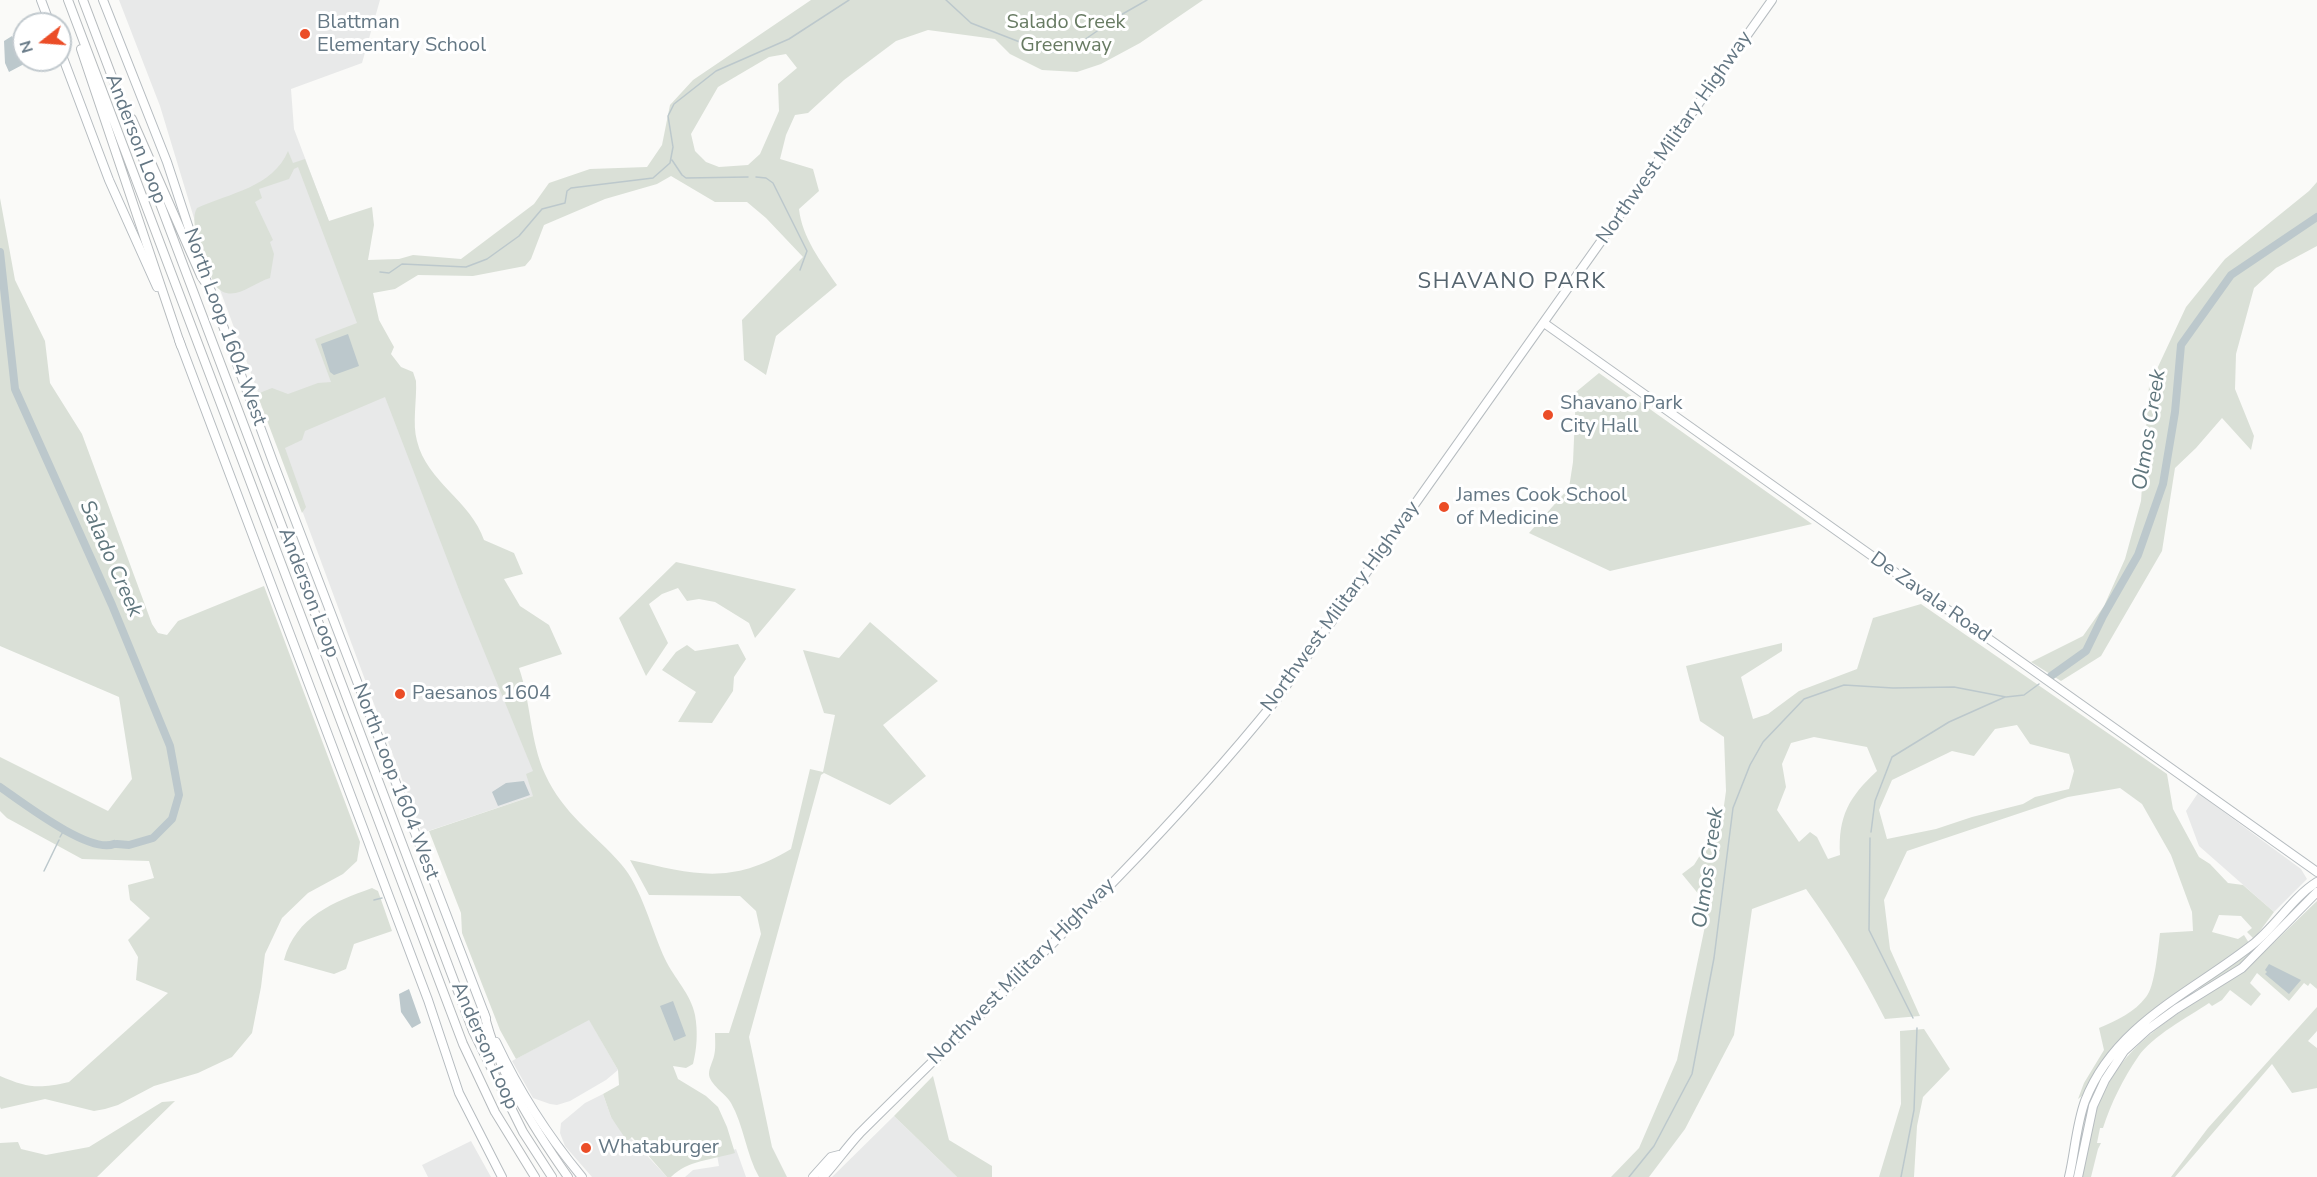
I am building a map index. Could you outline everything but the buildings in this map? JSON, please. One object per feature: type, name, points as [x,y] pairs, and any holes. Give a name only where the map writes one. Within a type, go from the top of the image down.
[{"type":"highway","name":"Anderson Loop","points":[[83,0],[473,1031],[523,1132],[552,1177]]},
{"type":"highway","name":"Anderson Loop","points":[[69,4],[463,1044],[495,1112],[534,1177]]},
{"type":"highway","points":[[69,4],[93,88],[182,346]]},
{"type":"highway","points":[[97,38],[201,276],[211,291]]},
{"type":"highway","points":[[484,1013],[490,1039],[513,1087],[539,1134],[568,1177]]},
{"type":"main road","name":"North Loop 1604 West","points":[[103,0],[167,162],[211,291],[313,568],[484,1013],[525,1097],[547,1131],[582,1177]]},
{"type":"main road","name":"Northwest Military Highway","points":[[823,1177],[837,1162],[839,1155],[1139,857],[1237,748],[1276,700],[1772,0]]},
{"type":"main road","points":[[68,72],[109,180],[136,236],[182,346],[428,1000],[459,1093],[502,1177]]},
{"type":"main road","name":"De Zavala Road","points":[[1544,323],[2317,872]]},
{"type":"main road","points":[[2069,1177],[2080,1116],[2085,1101],[2100,1071],[2115,1049],[2173,999],[2210,977],[2261,938],[2317,882]]},
{"type":"main road","points":[[2078,1177],[2093,1106],[2105,1080],[2124,1051],[2147,1030],[2176,1009],[2242,968],[2317,892]]},
{"type":"main road","name":"Northwest Military Highway","points":[[813,1177],[831,1157],[839,1155]]},
{"type":"shaded area","points":[[119,0],[380,0],[362,63],[291,89],[294,129],[545,792],[422,833],[197,228],[160,106]]},
{"type":"shaded area","points":[[12,36],[12,70],[9,72],[5,63],[4,41]]},
{"type":"shaded area","points":[[348,334],[359,366],[334,375],[330,372],[321,344]]},
{"type":"shaded area","points":[[524,781],[530,795],[498,806],[492,792],[506,783]]},
{"type":"shaded area","points":[[2198,793],[2301,869],[2307,879],[2274,912],[2199,846],[2186,811]]},
{"type":"shaded area","points":[[2269,964],[2301,980],[2289,994],[2265,974]]},
{"type":"shaded area","points":[[409,989],[421,1023],[412,1028],[401,1012],[399,994]]},
{"type":"shaded area","points":[[673,1001],[686,1036],[674,1041],[660,1006]]},
{"type":"shaded area","points":[[589,1019],[618,1070],[606,1080],[570,1101],[557,1105],[533,1098],[512,1061]]},
{"type":"shaded area","points":[[603,1094],[611,1117],[667,1177],[592,1177],[565,1146],[560,1133],[561,1123],[585,1103]]},
{"type":"shaded area","points":[[894,1116],[957,1177],[832,1177]]},
{"type":"shaded area","points":[[471,1141],[491,1177],[428,1177],[422,1165]]},
{"type":"shaded area","points":[[736,1149],[746,1177],[685,1177],[693,1170],[719,1166],[717,1155]]},
{"type":"green space","name":"Salado Creek Greenway","points":[[811,0],[1203,0],[1140,43],[1101,64],[1077,72],[1042,70],[1010,54],[995,39],[928,30],[896,41],[844,80],[808,113],[795,115],[786,135],[780,159],[813,169],[819,191],[799,209],[801,219],[813,249],[837,285],[776,336],[766,375],[744,360],[742,320],[803,257],[766,218],[747,202],[715,202],[671,176],[657,184],[605,199],[544,225],[531,259],[525,266],[473,276],[418,275],[395,289],[373,293],[379,320],[394,347],[391,354],[401,367],[413,372],[416,381],[415,427],[422,455],[439,480],[478,526],[484,540],[514,553],[523,574],[504,579],[520,606],[549,625],[562,654],[519,668],[536,748],[545,774],[552,788],[570,812],[628,873],[640,896],[665,959],[693,1007],[697,1034],[693,1064],[686,1068],[673,1066],[678,1079],[706,1096],[718,1107],[735,1153],[701,1161],[667,1177],[632,1137],[627,1141],[611,1117],[603,1094],[619,1085],[618,1070],[589,1020],[516,1059],[500,1030],[462,933],[461,913],[429,831],[533,796],[526,774],[533,771],[461,595],[385,397],[305,431],[302,440],[285,448],[306,507],[302,513],[257,394],[272,388],[288,394],[318,383],[331,382],[315,339],[357,323],[298,167],[294,169],[289,179],[259,189],[262,198],[255,202],[273,240],[270,242],[274,254],[270,278],[241,292],[227,293],[214,284],[196,234],[195,215],[197,208],[261,181],[281,163],[288,151],[293,163],[305,159],[329,221],[372,207],[374,225],[368,260],[399,259],[413,255],[461,259],[534,204],[549,183],[590,169],[647,167],[662,145],[670,105],[693,80]],"holes":[[[786,54],[797,68],[778,84],[779,111],[760,154],[748,165],[719,167],[706,162],[695,151],[691,134],[718,87],[769,57]]]},
{"type":"green space","points":[[2317,182],[2317,246],[2276,268],[2254,288],[2236,354],[2235,389],[2254,436],[2251,450],[2222,418],[2175,468],[2162,551],[2101,656],[2061,681],[2031,662],[2083,636],[2104,606],[2125,559],[2141,501],[2149,386],[2186,307],[2225,259]]},
{"type":"green space","points":[[0,198],[15,280],[45,341],[50,383],[82,434],[152,624],[158,633],[167,635],[178,621],[264,586],[360,842],[357,861],[343,874],[308,893],[282,918],[265,954],[252,1033],[232,1057],[198,1073],[154,1086],[118,1105],[94,1111],[45,1099],[1,1109],[0,1107],[0,1076],[33,1086],[69,1082],[168,993],[136,980],[138,957],[128,940],[150,918],[130,900],[128,885],[154,878],[149,861],[82,859],[7,818],[0,811],[0,757],[108,811],[132,779],[119,697],[0,646]]},
{"type":"green space","points":[[1599,373],[1812,524],[1610,571],[1529,533],[1569,488],[1573,462],[1576,392]]},
{"type":"green space","points":[[676,562],[796,589],[755,638],[749,623],[715,602],[699,599],[687,601],[678,588],[662,594],[649,604],[668,643],[646,676],[619,618]]},
{"type":"green space","points":[[1921,604],[2167,774],[2173,809],[2199,857],[2210,864],[2228,883],[2243,885],[2274,912],[2254,939],[2247,932],[2252,928],[2241,916],[2219,915],[2212,932],[2238,939],[2244,935],[2261,955],[2317,901],[2317,989],[2310,983],[2308,986],[2304,983],[2289,1001],[2257,973],[2250,983],[2261,994],[2251,1006],[2230,990],[2222,1000],[2212,1006],[2209,1003],[2161,1034],[2144,1049],[2122,1083],[2103,1128],[2100,1128],[2097,1143],[2101,1143],[2091,1177],[2082,1177],[2094,1118],[2102,1095],[2113,1076],[2126,1058],[2156,1029],[2211,991],[2189,986],[2139,1023],[2113,1049],[2089,1089],[2078,1099],[2084,1083],[2104,1050],[2099,1028],[2131,1012],[2149,992],[2156,967],[2160,933],[2193,931],[2192,912],[2171,855],[2142,804],[2120,788],[2068,797],[1907,851],[1884,900],[1890,949],[1920,1016],[1885,1019],[1848,953],[1806,889],[1752,909],[1734,1035],[1685,1129],[1649,1177],[1611,1177],[1639,1148],[1677,1060],[1709,907],[1682,874],[1694,865],[1722,820],[1726,791],[1724,737],[1700,721],[1686,666],[1782,643],[1782,651],[1741,677],[1753,719],[1768,714],[1799,691],[1857,669],[1873,618]],"holes":[[[2017,725],[2030,744],[2069,754],[2074,771],[2069,789],[2035,797],[2023,804],[1936,829],[1887,839],[1879,810],[1892,780],[1952,751],[1974,756],[1995,729]],[[1814,737],[1867,747],[1877,771],[1859,790],[1847,808],[1841,829],[1840,855],[1828,859],[1817,837],[1810,832],[1799,842],[1777,810],[1786,787],[1782,764],[1791,743]]]},
{"type":"green space","points":[[870,622],[938,681],[883,725],[926,776],[890,805],[824,773],[821,775],[749,1037],[772,1147],[787,1177],[759,1177],[735,1112],[729,1100],[712,1081],[709,1074],[715,1053],[715,1033],[729,1033],[761,934],[756,911],[740,896],[649,895],[630,860],[712,874],[749,868],[769,861],[791,849],[810,769],[823,772],[835,715],[824,713],[803,650],[839,658]]},
{"type":"green space","points":[[738,644],[746,659],[734,677],[733,691],[712,723],[678,722],[696,692],[662,670],[676,652],[687,645],[695,651]]},
{"type":"green space","points":[[372,888],[378,891],[392,931],[354,944],[346,969],[334,974],[284,960],[297,932],[318,913]]},
{"type":"green space","points":[[2317,1007],[2317,1031],[2308,1041],[2317,1048],[2317,1088],[2292,1093],[2272,1064],[2175,1177],[2171,1177],[2208,1128]]},
{"type":"green space","points":[[1924,1029],[1950,1069],[1923,1097],[1917,1126],[1914,1177],[1879,1177],[1901,1104],[1900,1031]]},
{"type":"green space","points":[[933,1076],[949,1140],[992,1166],[992,1177],[957,1177],[894,1116]]},
{"type":"green space","points":[[175,1101],[97,1177],[0,1177],[0,1143],[18,1142],[21,1149],[46,1155],[89,1147],[162,1102]]},
{"type":"waterway","points":[[380,272],[389,273],[402,264],[466,267],[487,259],[519,236],[542,209],[565,203],[567,191],[571,188],[653,178],[670,163],[673,147],[668,116],[674,104],[716,71],[789,39],[849,0]]},
{"type":"waterway","points":[[946,0],[971,23],[1048,53],[1071,49],[1147,0]]},
{"type":"waterway","points":[[672,160],[686,178],[748,177]]},
{"type":"waterway","points":[[756,177],[766,178],[773,183],[807,251],[800,270]]},
{"type":"waterway","name":"Olmos Creek","points":[[2051,676],[2086,651],[2138,555],[2163,484],[2175,412],[2181,345],[2231,275],[2317,217]]},
{"type":"waterway","name":"Salado Creek","points":[[0,252],[15,389],[112,605],[170,746],[179,795],[172,819],[153,838],[129,845],[117,844]]},
{"type":"waterway","name":"Olmos Creek","points":[[1629,1177],[1654,1146],[1692,1074],[1714,958],[1733,808],[1750,765],[1763,742],[1804,699],[1844,685],[1893,688],[1954,687],[2006,697],[2024,695],[2039,684]]},
{"type":"waterway","points":[[1871,832],[1875,801],[1892,757],[1949,722],[2005,697]]},
{"type":"waterway","name":"Salado Creek","points":[[0,787],[73,834],[103,845],[114,844]]},
{"type":"waterway","points":[[60,837],[64,830]]},
{"type":"waterway","points":[[1870,838],[1869,930],[1913,1018]]},
{"type":"waterway","points":[[44,871],[59,840]]},
{"type":"waterway","points":[[374,900],[382,898]]},
{"type":"waterway","points":[[1901,1177],[1914,1110],[1917,1028]]},
{"type":"place","name":"Blattman Elementary School","points":[[305,34]]},
{"type":"place","name":"Shavano Park City Hall","points":[[1548,415]]},
{"type":"place","name":"James Cook School of Medicine","points":[[1444,507]]},
{"type":"place","name":"Paesanos 1604","points":[[400,694]]},
{"type":"place","name":"Whataburger","points":[[586,1148]]},
{"type":"district","name":"SHAVANO PARK","points":[[1512,283]]}]
